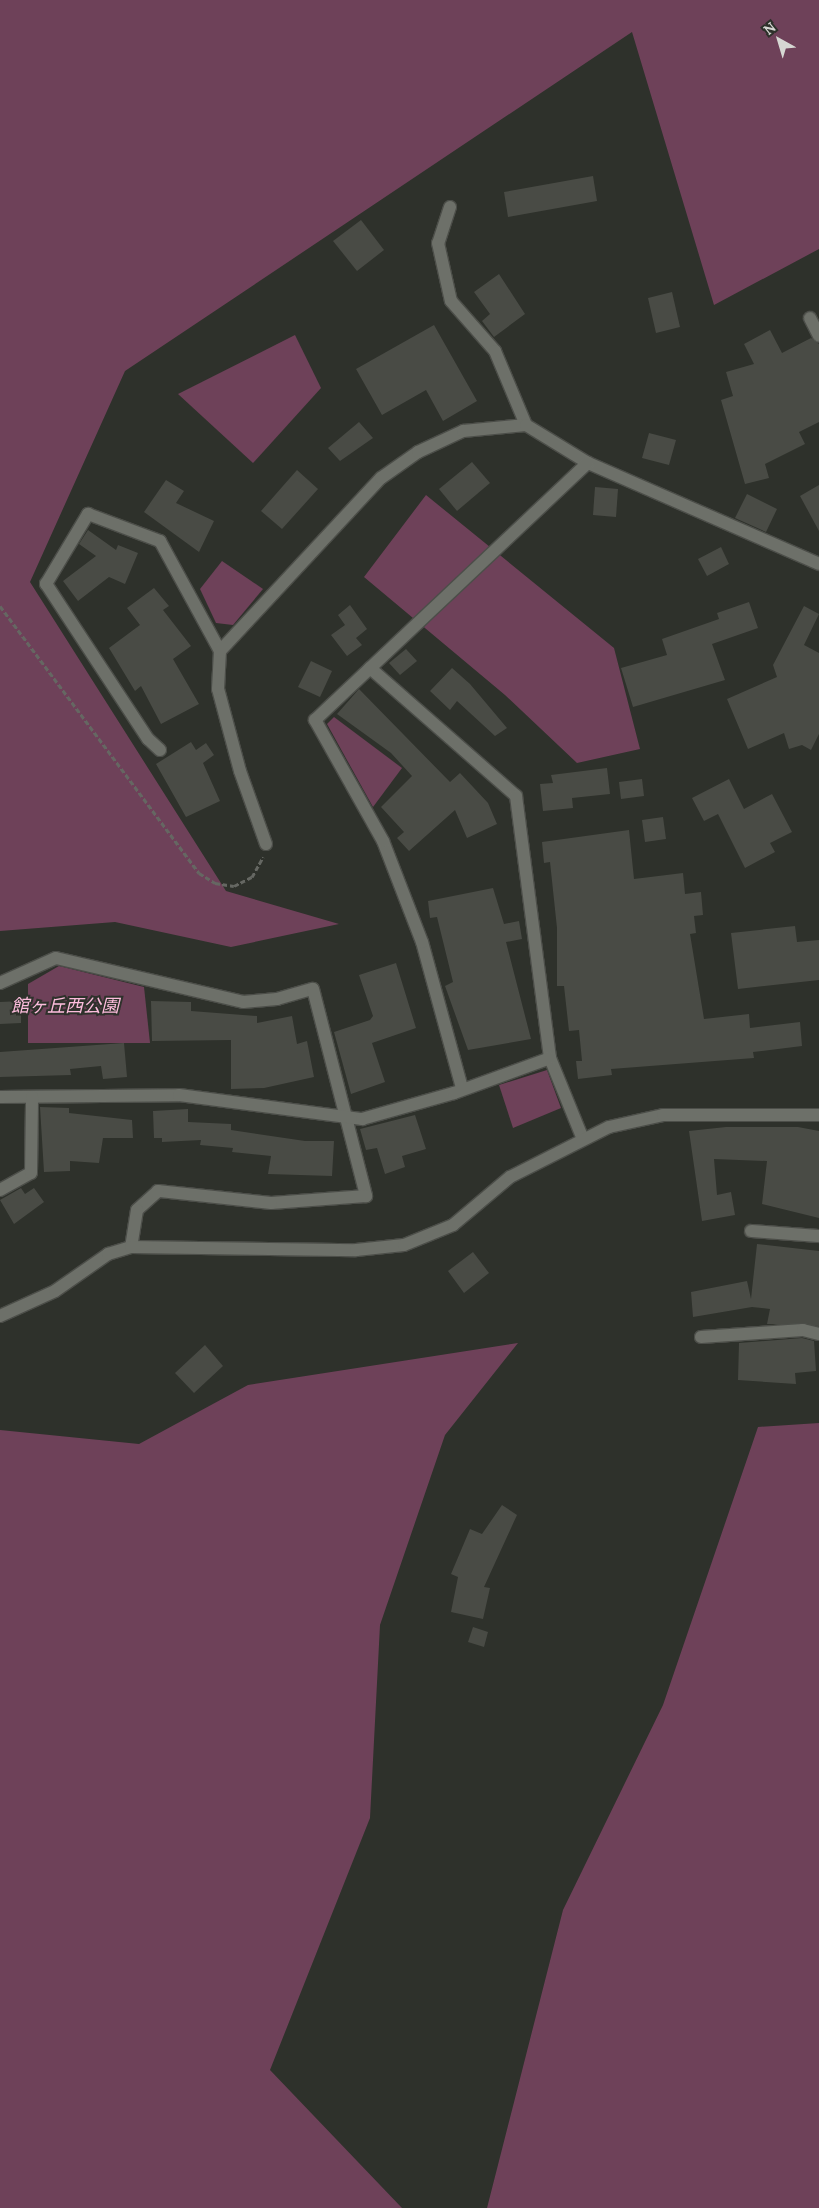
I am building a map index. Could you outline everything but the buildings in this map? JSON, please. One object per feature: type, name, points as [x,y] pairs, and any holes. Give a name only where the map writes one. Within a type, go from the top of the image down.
[{"type":"street","points":[[450,207],[438,243],[450,301],[495,351],[512,381],[526,425]]},
{"type":"street","points":[[810,318],[819,336]]},
{"type":"street","points":[[220,651],[381,478],[418,452],[463,431],[526,425],[588,463],[819,564]]},
{"type":"street","points":[[462,1088],[422,942],[383,840],[315,720],[588,463]]},
{"type":"street","points":[[160,750],[148,739],[46,584],[88,514],[160,541],[220,651],[218,689],[240,771],[266,844]]},
{"type":"street","points":[[370,668],[516,796],[550,1058],[582,1137]]},
{"type":"street","points":[[0,983],[56,958],[243,1002],[277,1000],[313,989],[366,1196],[271,1203],[158,1190],[138,1210],[131,1246]]},
{"type":"street","points":[[0,1097],[179,1095],[362,1119],[550,1058]]},
{"type":"street","points":[[0,1190],[31,1173],[32,1097]]},
{"type":"street","points":[[0,1316],[55,1291],[108,1254],[131,1246],[356,1250],[404,1245],[453,1225],[510,1177],[582,1137],[663,1115],[819,1115]]},
{"type":"street","points":[[751,1231],[819,1236]]},
{"type":"street","points":[[701,1337],[803,1330],[819,1334]]},
{"type":"path","points":[[0,606],[199,872],[215,883],[234,886],[252,877],[266,844]]},
{"type":"green space","points":[[0,0],[819,0],[819,249],[714,305],[632,32],[125,371],[30,582],[226,891],[339,924],[231,947],[115,922],[0,931]]},
{"type":"green space","points":[[295,335],[321,388],[253,463],[178,394]]},
{"type":"green space","points":[[426,495],[614,648],[640,749],[577,763],[505,695],[364,577]]},
{"type":"green space","points":[[222,561],[263,589],[233,625],[216,623],[200,589]]},
{"type":"green space","points":[[334,717],[402,768],[373,807],[327,724]]},
{"type":"green space","name":"館ヶ丘西公園","points":[[59,966],[144,987],[150,1043],[28,1043],[28,984]]},
{"type":"green space","points":[[547,1070],[561,1108],[513,1128],[499,1085]]},
{"type":"green space","points":[[518,1343],[445,1435],[380,1625],[370,1818],[270,2070],[402,2208],[0,2208],[0,1430],[139,1444],[248,1385]]},
{"type":"green space","points":[[819,1423],[819,2208],[487,2208],[563,1910],[663,1705],[758,1427]]}]
